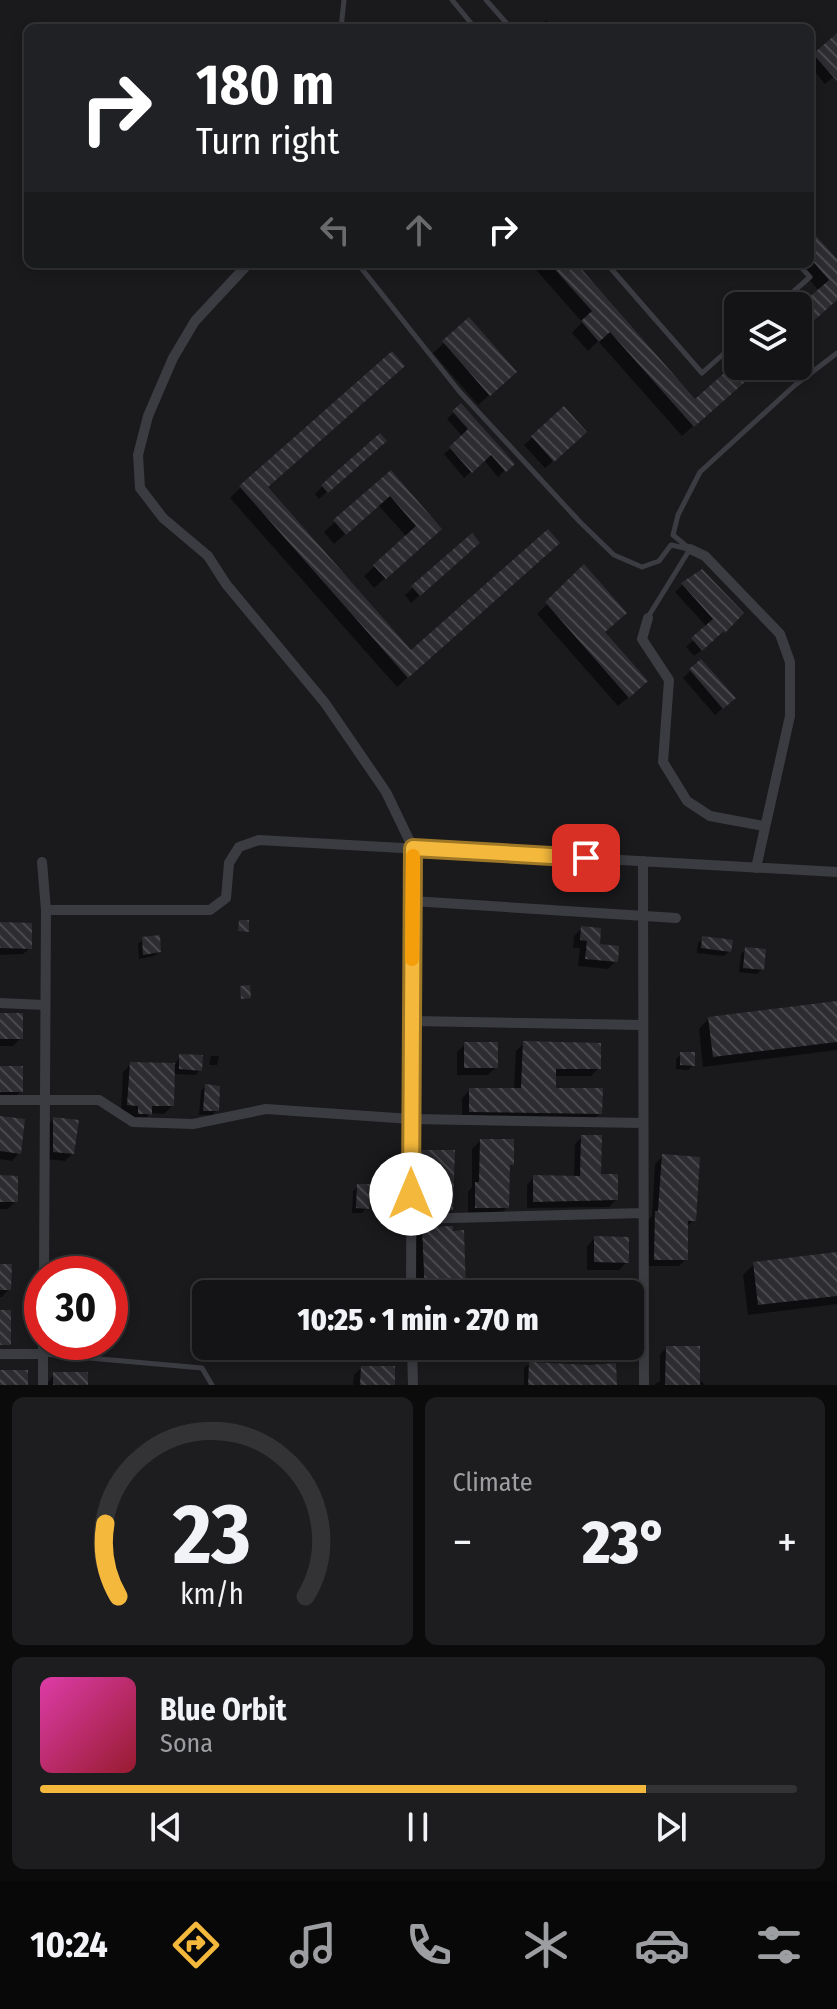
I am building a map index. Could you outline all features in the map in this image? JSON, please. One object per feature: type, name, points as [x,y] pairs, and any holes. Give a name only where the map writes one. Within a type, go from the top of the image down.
[{"type":"street","points":[[244,268],[195,321],[173,358],[138,455],[140,488],[163,518],[208,556],[226,584],[325,703],[386,792],[413,848],[411,1280]]},
{"type":"street","points":[[690,549],[705,556],[780,634],[790,662],[790,716],[756,868]]},
{"type":"street","points":[[648,618],[642,639],[669,680],[663,762],[687,801],[710,816],[764,826]]},
{"type":"street","points":[[46,910],[210,910],[226,898],[229,863],[239,847],[259,840],[837,872]]},
{"type":"street","points":[[643,861],[644,1385]]},
{"type":"street","points":[[42,862],[46,910],[44,1256]]},
{"type":"street","points":[[412,901],[676,918]]},
{"type":"street","points":[[0,1003],[44,1005]]},
{"type":"street","points":[[411,1021],[643,1025]]},
{"type":"street","points":[[0,1100],[99,1100],[133,1122],[193,1124],[266,1109],[411,1119],[643,1123]]},
{"type":"street","points":[[410,1219],[643,1213]]},
{"type":"street","points":[[0,1354],[24,1351]]},
{"type":"street","points":[[43,1360],[43,1385]]},
{"type":"street","points":[[412,1360],[413,1385]]},
{"type":"lane","points":[[341,24],[344,0]]},
{"type":"lane","points":[[452,0],[472,24]]},
{"type":"lane","points":[[486,0],[507,24]]},
{"type":"lane","points":[[361,268],[459,391],[614,555],[642,567],[659,561],[671,545],[690,549]]},
{"type":"lane","points":[[610,268],[702,373],[724,353]]},
{"type":"lane","points":[[793,292],[810,277],[802,268]]},
{"type":"lane","points":[[690,549],[673,535],[678,515],[700,472],[794,386],[837,353]]},
{"type":"lane","points":[[648,618],[690,549]]},
{"type":"lane","points":[[128,1359],[202,1368],[212,1385]]},
{"type":"building","points":[[837,33],[837,81],[814,55]]},
{"type":"building","points":[[814,233],[837,259],[837,300],[812,322],[812,295],[829,280],[814,263]]},
{"type":"building","points":[[554,268],[580,268],[695,399],[724,373],[724,380],[747,380],[694,427],[610,332],[599,342],[581,321],[592,311]]},
{"type":"building","points":[[469,317],[517,372],[490,396],[442,341]]},
{"type":"building","points":[[392,351],[405,366],[268,487],[411,650],[548,529],[560,543],[408,678],[239,486]]},
{"type":"building","points":[[461,403],[515,464],[506,472],[491,455],[472,473],[449,447],[468,429],[452,411]]},
{"type":"building","points":[[564,406],[587,432],[554,462],[531,436]]},
{"type":"building","points":[[380,433],[387,441],[328,493],[321,485]]},
{"type":"building","points":[[391,470],[442,529],[386,579],[373,565],[416,526],[390,496],[346,535],[333,520]]},
{"type":"building","points":[[472,533],[480,543],[420,596],[411,586]]},
{"type":"building","points":[[584,564],[627,613],[605,632],[648,681],[629,698],[545,602]]},
{"type":"building","points":[[702,569],[744,613],[702,651],[691,638],[713,619],[681,583]]},
{"type":"building","points":[[701,659],[736,698],[723,709],[689,669]]},
{"type":"building","points":[[239,920],[249,920],[249,932],[238,931]]},
{"type":"building","points":[[0,922],[32,923],[32,949],[0,948]]},
{"type":"building","points":[[581,926],[601,928],[600,944],[619,946],[618,962],[585,959],[587,941],[580,940]]},
{"type":"building","points":[[160,935],[161,952],[143,955],[142,937]]},
{"type":"building","points":[[702,936],[733,940],[731,952],[701,948]]},
{"type":"building","points":[[745,947],[766,949],[764,970],[743,968]]},
{"type":"building","points":[[250,985],[251,998],[241,999],[240,986]]},
{"type":"building","points":[[837,1001],[837,1042],[713,1057],[708,1017]]},
{"type":"building","points":[[0,1013],[23,1013],[23,1039],[0,1039]]},
{"type":"building","points":[[523,1041],[601,1043],[601,1069],[556,1069],[556,1088],[603,1088],[602,1114],[469,1112],[469,1088],[521,1088]]},
{"type":"building","points":[[464,1042],[498,1042],[498,1068],[464,1068]]},
{"type":"building","points":[[680,1052],[695,1052],[695,1066],[680,1065]]},
{"type":"building","points":[[179,1054],[203,1055],[202,1071],[179,1069]]},
{"type":"building","points":[[130,1062],[175,1063],[174,1106],[152,1106],[152,1115],[138,1114],[138,1106],[127,1105]]},
{"type":"building","points":[[0,1066],[23,1066],[23,1092],[0,1092]]},
{"type":"building","points":[[205,1084],[220,1086],[219,1111],[203,1111]]},
{"type":"building","points":[[0,1116],[25,1119],[21,1154],[0,1151]]},
{"type":"building","points":[[53,1117],[79,1120],[74,1154],[53,1152]]},
{"type":"building","points":[[581,1135],[602,1135],[601,1174],[618,1174],[618,1200],[533,1202],[533,1175],[580,1176]]},
{"type":"building","points":[[480,1139],[514,1139],[509,1208],[475,1208]]},
{"type":"building","points":[[420,1150],[455,1150],[453,1210],[419,1211]]},
{"type":"building","points":[[662,1154],[700,1157],[696,1221],[688,1221],[688,1260],[654,1260],[655,1211],[658,1211]]},
{"type":"building","points":[[0,1175],[18,1176],[18,1202],[0,1202]]},
{"type":"building","points":[[357,1184],[371,1184],[369,1209],[356,1208]]},
{"type":"building","points":[[453,1226],[453,1231],[464,1230],[466,1280],[424,1280],[422,1227]]},
{"type":"building","points":[[594,1236],[629,1237],[629,1263],[594,1262]]},
{"type":"building","points":[[837,1252],[837,1296],[758,1305],[753,1262]]},
{"type":"building","points":[[0,1264],[12,1264],[11,1290],[0,1290]]},
{"type":"building","points":[[0,1310],[11,1310],[11,1345],[0,1345]]},
{"type":"building","points":[[666,1346],[700,1346],[700,1385],[665,1385]]},
{"type":"building","points":[[529,1362],[616,1363],[617,1385],[528,1385]]},
{"type":"building","points":[[361,1366],[395,1366],[395,1385],[360,1385]]},
{"type":"building","points":[[0,1370],[28,1370],[28,1385],[0,1385]]},
{"type":"building","points":[[53,1372],[88,1372],[88,1385],[53,1385]]},
{"type":"slow traffic","points":[[412,959],[413,856]]},
{"type":"route","points":[[411,1194],[413,848],[586,858]]}]
